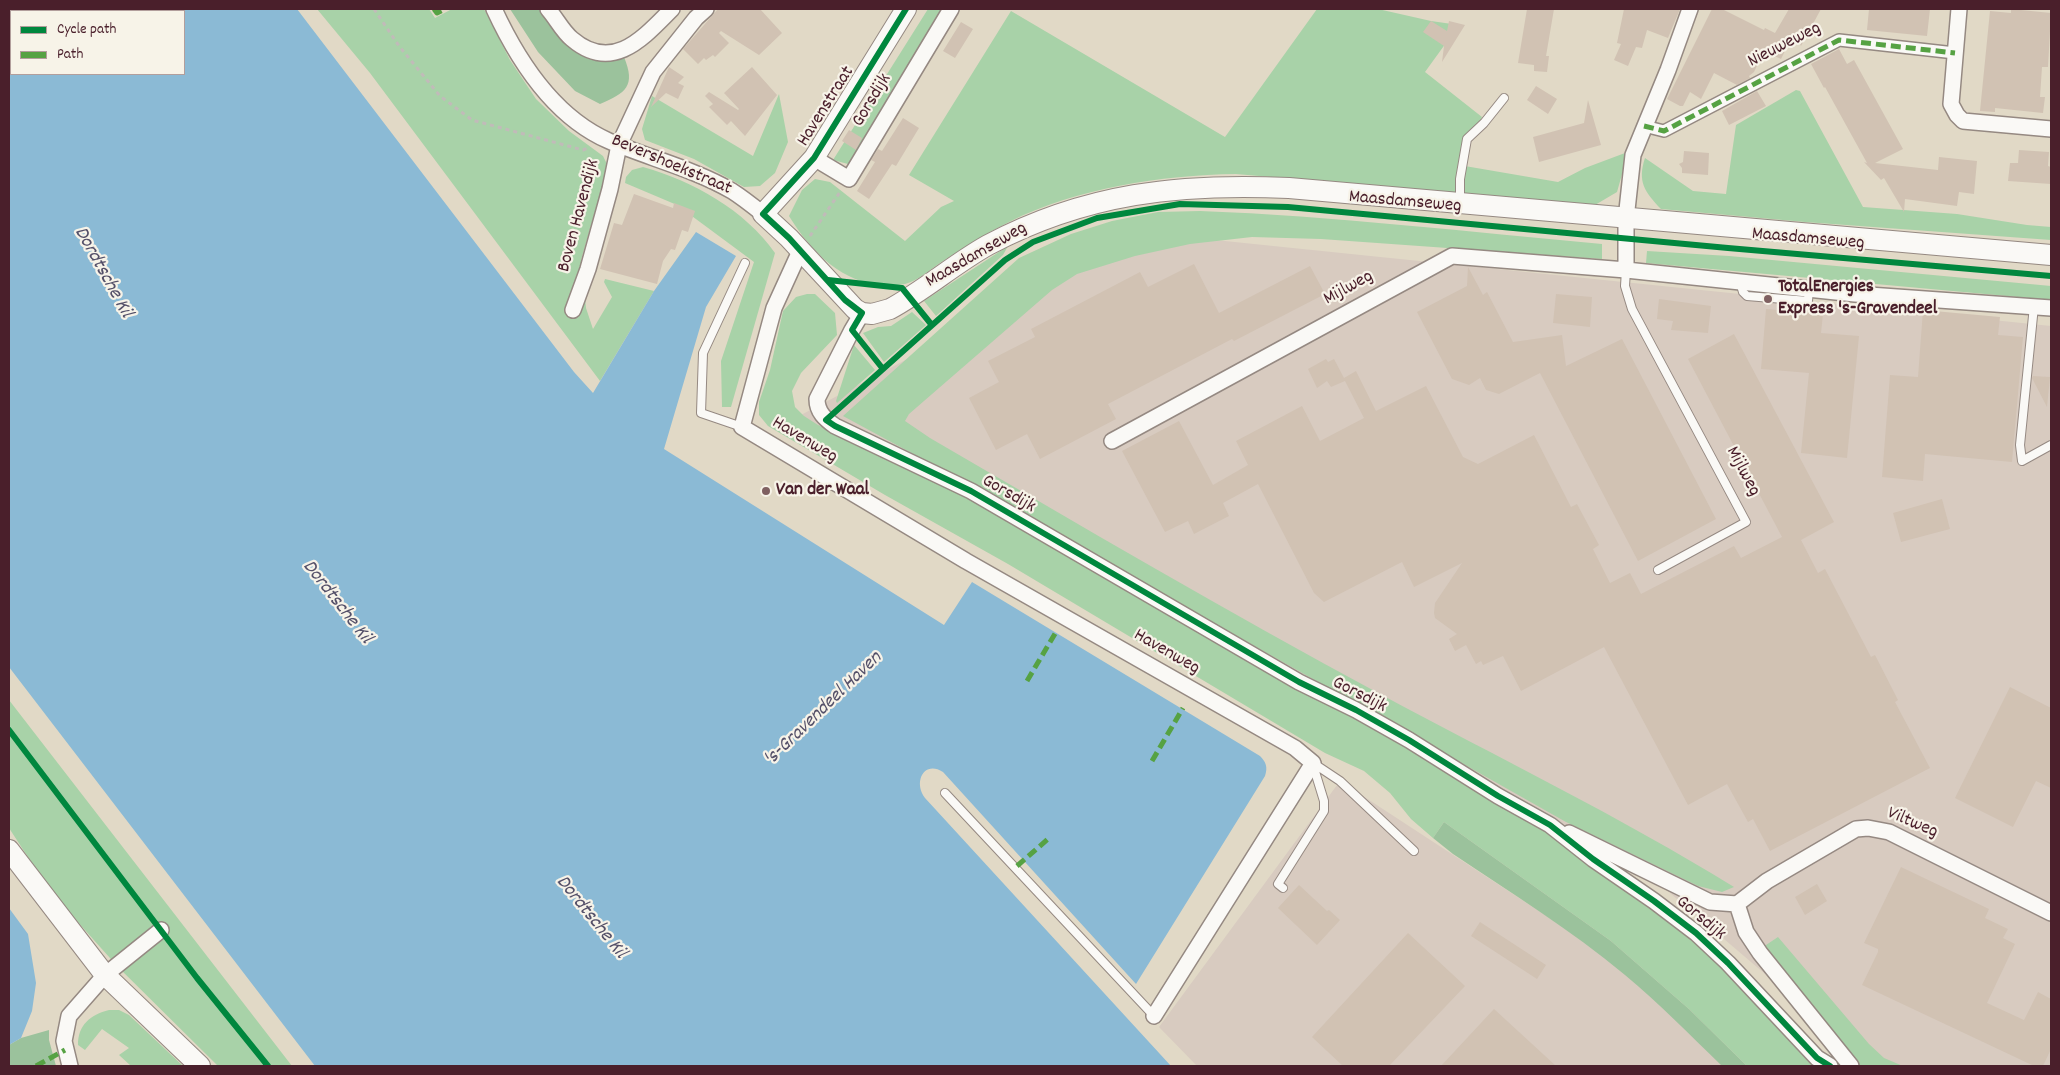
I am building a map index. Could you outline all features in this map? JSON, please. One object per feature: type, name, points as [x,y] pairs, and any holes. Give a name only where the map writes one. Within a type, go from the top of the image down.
[{"type":"street","name":"Bevershoekstraat","points":[[494,9],[513,47],[536,81],[548,95],[579,122],[613,142],[721,186],[744,199],[800,251],[845,300],[862,314]]},
{"type":"street","points":[[548,9],[572,39],[596,52],[612,53],[628,49],[642,40],[672,9]]},
{"type":"street","name":"Boven Havendijk","points":[[574,310],[588,269],[610,189],[613,142],[653,72],[696,18],[706,9]]},
{"type":"street","name":"Havenstraat","points":[[762,214],[814,158],[906,9]]},
{"type":"street","name":"Gorsdijk","points":[[849,179],[952,9]]},
{"type":"street","points":[[1626,219],[1632,160],[1690,9]]},
{"type":"street","points":[[1959,9],[1951,104],[1956,115],[1963,120],[2051,129]]},
{"type":"street","name":"Nieuweweg","points":[[1644,126],[1664,131],[1839,40],[1955,53]]},
{"type":"street","points":[[814,158],[849,179]]},
{"type":"street","name":"Maasdamseweg","points":[[862,314],[879,314],[890,309],[956,264],[1016,231],[1051,216],[1114,198],[1188,187],[1289,188],[2051,255]]},
{"type":"street","name":"Mijlweg","points":[[1626,219],[1626,270]]},
{"type":"street","name":"Havenweg","points":[[800,251],[774,308],[742,427],[966,561],[1295,748],[1313,763]]},
{"type":"street","name":"Mijlweg","points":[[1112,441],[1452,256],[1626,270],[1855,294],[2051,308]]},
{"type":"street","name":"Gorsdijk","points":[[862,314],[817,399],[817,406],[826,420],[971,491],[1299,682],[1356,710],[1410,740],[1498,796],[1550,825],[1710,902],[1737,904],[1746,932],[1760,953],[1851,1066]]},
{"type":"street","points":[[1154,1016],[1313,763]]},
{"type":"street","name":"Gorsdijk","points":[[1550,825],[1593,859],[1696,933],[1728,963],[1817,1058],[1830,1066]]},
{"type":"street","name":"Viltweg","points":[[1737,904],[1767,881],[1856,829],[1868,828],[1889,832],[2051,912]]},
{"type":"street","points":[[9,850],[105,975],[200,1066]]},
{"type":"street","points":[[70,1066],[64,1040],[69,1016],[105,975],[161,930]]},
{"type":"lane","points":[[1460,204],[1460,179],[1466,139],[1484,123],[1504,98]]},
{"type":"lane","name":"Havenweg","points":[[742,427],[701,413],[703,354],[745,263]]},
{"type":"lane","name":"Mijlweg","points":[[1626,270],[1625,286],[1632,309],[1746,522],[1658,570]]},
{"type":"lane","points":[[2034,306],[2020,445],[2022,461],[2051,448]]},
{"type":"lane","points":[[1313,763],[1340,781],[1414,851]]},
{"type":"lane","points":[[1283,888],[1278,884],[1324,811],[1324,801],[1313,763]]},
{"type":"lane","points":[[945,793],[1154,1016]]},
{"type":"path","points":[[374,9],[399,46],[440,96],[472,120],[582,150],[613,142]]},
{"type":"path","points":[[800,251],[849,179]]},
{"type":"shaded area","points":[[1147,233],[2051,326],[2051,1066],[1873,1066],[1663,887],[780,426]]},
{"type":"shaded area","points":[[1340,781],[1689,1009],[1734,1066],[1197,1066],[1159,1027]]},
{"type":"green space","points":[[317,9],[429,9],[435,18],[452,9],[484,9],[510,60],[536,99],[569,131],[603,156],[608,166],[581,260],[586,308],[593,329],[612,297],[604,282],[605,279],[654,291],[600,381],[370,73]]},
{"type":"green space","points":[[510,9],[545,9],[606,60],[624,57],[629,75],[629,82],[626,87],[616,96],[600,104],[575,91],[538,52]]},
{"type":"green space","points":[[928,9],[951,9],[858,157],[848,164],[833,160]]},
{"type":"green space","points":[[1317,9],[1378,9],[1431,21],[1459,25],[1425,72],[1482,117],[1459,165],[1558,182],[1585,168],[1628,153],[1617,192],[1595,205],[1236,174],[1178,177],[1091,192],[1035,210],[983,236],[914,280],[905,284],[895,285],[874,284],[844,274],[819,254],[789,216],[802,190],[815,179],[830,182],[905,241],[941,207],[954,201],[909,175],[1011,11],[1225,137]]},
{"type":"green space","points":[[1796,90],[1800,91],[1863,207],[1957,214],[2051,227],[2051,240],[1805,222],[1661,209],[1647,192],[1642,180],[1645,158],[1693,191],[1726,194],[1736,125]]},
{"type":"green space","points":[[779,94],[788,142],[775,173],[760,186],[744,187],[694,159],[645,140],[642,129],[652,96],[753,156]]},
{"type":"green space","points":[[643,167],[680,180],[716,199],[749,223],[775,253],[731,407],[722,407],[721,361],[754,262],[677,205],[625,183],[626,177],[632,170]]},
{"type":"green space","points":[[1200,211],[1351,220],[1602,244],[1602,259],[1321,239],[1252,237],[1190,244],[1135,256],[1077,274],[1052,290],[909,414],[905,421],[930,438],[1267,632],[1647,836],[1734,887],[1722,892],[1698,886],[1566,822],[941,469],[843,416],[1019,258],[1071,234],[1112,221],[1158,212]]},
{"type":"green space","points":[[1008,246],[1003,255],[936,316],[924,301]]},
{"type":"green space","points":[[1647,251],[1729,256],[2051,286],[2051,300],[1646,263]]},
{"type":"green space","points":[[815,294],[835,313],[837,335],[801,373],[792,391],[795,407],[804,416],[818,425],[893,459],[1024,529],[1532,815],[1699,944],[1815,1066],[1747,1066],[1689,1009],[1611,941],[1444,822],[1433,838],[1411,819],[1390,793],[1364,771],[1325,753],[1008,564],[768,426],[759,415],[759,402],[770,370],[783,311],[796,297]]},
{"type":"green space","points":[[912,312],[926,325],[884,362],[863,333],[878,327],[891,326]]},
{"type":"green space","points":[[854,345],[875,370],[837,403],[836,401]]},
{"type":"green space","points":[[9,700],[292,1066],[218,1066],[118,967],[50,891],[9,828]]},
{"type":"green space","points":[[1444,822],[1611,941],[1689,1009],[1747,1066],[1722,1066],[1650,997],[1604,958],[1540,912],[1453,854],[1433,838]]},
{"type":"green space","points":[[1778,937],[1869,1044],[1884,1058],[1903,1066],[1860,1066],[1763,947]]},
{"type":"green space","points":[[109,1010],[119,1010],[129,1015],[183,1066],[131,1066],[119,1055],[129,1048],[102,1029],[85,1050],[78,1045],[80,1032],[86,1022],[96,1015]]},
{"type":"green space","points":[[49,1030],[49,1040],[56,1066],[9,1066],[9,1045],[21,1038]]},
{"type":"water","points":[[9,9],[297,9],[574,372],[593,393],[654,291],[696,232],[736,256],[706,307],[664,449],[944,625],[972,582],[1260,756],[1265,763],[1265,776],[1136,984],[943,772],[930,769],[922,774],[920,780],[920,786],[925,798],[1171,1066],[315,1066],[9,667]]},
{"type":"water","points":[[9,908],[28,934],[36,983],[32,1011],[21,1038],[9,1045]]},
{"type":"building","points":[[718,9],[760,9],[782,33],[759,55],[721,31],[719,33],[729,43],[715,57],[713,55],[706,60],[704,58],[698,64],[683,49]]},
{"type":"building","points":[[1527,9],[1554,9],[1546,56],[1549,56],[1547,72],[1534,71],[1534,65],[1518,63]]},
{"type":"building","points":[[1624,9],[1680,9],[1668,38],[1647,30],[1642,48],[1636,47],[1628,66],[1614,60],[1621,44],[1617,43]]},
{"type":"building","points":[[1712,9],[1722,9],[1764,30],[1765,28],[1775,33],[1789,9],[1821,9],[1801,46],[1794,33],[1781,59],[1764,51],[1754,72],[1749,76],[1750,78],[1737,85],[1714,73],[1701,99],[1690,92],[1683,106],[1680,106],[1667,99]]},
{"type":"building","points":[[1869,9],[1930,9],[1927,36],[1867,30]]},
{"type":"building","points":[[2011,9],[2051,13],[2048,67],[2042,67],[2040,97],[2045,97],[2043,113],[1995,108],[1995,112],[1980,111],[1990,11],[2011,13]]},
{"type":"building","points":[[1431,21],[1447,31],[1449,21],[1465,25],[1442,62],[1444,46],[1423,32]]},
{"type":"building","points":[[961,22],[973,29],[955,58],[943,51]]},
{"type":"building","points":[[1839,49],[1847,64],[1854,60],[1903,149],[1875,163],[1938,170],[1939,157],[1977,161],[1974,194],[1959,192],[1957,206],[1905,199],[1904,212],[1884,178],[1881,180],[1864,162],[1867,163],[1811,64]]},
{"type":"building","points":[[669,67],[684,77],[678,83],[684,86],[678,99],[666,93],[651,107]]},
{"type":"building","points":[[752,67],[777,95],[745,136],[731,121],[727,125],[709,107],[713,104],[705,96],[709,92],[738,110],[724,93]]},
{"type":"building","points":[[1536,86],[1557,99],[1548,114],[1527,100]]},
{"type":"building","points":[[1757,91],[1766,106],[1729,125],[1722,111]]},
{"type":"building","points":[[1588,100],[1601,145],[1539,162],[1533,137],[1584,123]]},
{"type":"building","points":[[903,118],[919,128],[896,166],[892,164],[869,199],[857,191],[875,162],[871,160],[878,149],[882,151]]},
{"type":"building","points":[[849,130],[862,138],[856,150],[842,141]]},
{"type":"building","points":[[2019,150],[2049,152],[2048,166],[2051,167],[2051,184],[2008,181],[2010,163],[2018,163]]},
{"type":"building","points":[[1684,151],[1709,153],[1708,175],[1682,173],[1682,168],[1679,164],[1683,162]]},
{"type":"building","points":[[634,194],[673,208],[674,203],[695,211],[688,232],[682,230],[675,250],[671,249],[663,261],[657,284],[600,269],[614,223],[622,225]]},
{"type":"building","points":[[1194,264],[1219,313],[1310,266],[1325,294],[1234,341],[1232,339],[1108,404],[1116,419],[1040,459],[1027,434],[996,450],[969,398],[999,382],[988,361],[1035,337],[1031,329],[1140,272],[1148,287]]},
{"type":"building","points":[[1468,267],[1483,295],[1487,292],[1513,342],[1562,335],[1566,366],[1622,339],[1716,519],[1638,561],[1540,373],[1499,394],[1486,390],[1480,378],[1469,385],[1452,379],[1417,312],[1467,286]]},
{"type":"building","points":[[1556,294],[1592,297],[1590,327],[1553,323]]},
{"type":"building","points":[[1659,299],[1711,306],[1708,333],[1671,330],[1673,321],[1657,319]]},
{"type":"building","points":[[1766,309],[1823,314],[1821,333],[1859,336],[1847,458],[1801,453],[1809,373],[1761,369]]},
{"type":"building","points":[[1923,310],[2000,317],[1998,335],[2023,337],[2012,462],[1925,454],[1923,481],[1882,477],[1890,375],[1918,377]]},
{"type":"building","points":[[1734,334],[1834,522],[1801,540],[1818,573],[1825,569],[1871,657],[1875,655],[1898,700],[1895,702],[1930,768],[1770,851],[1753,819],[1748,822],[1727,784],[1688,805],[1604,647],[1521,691],[1503,656],[1483,665],[1481,661],[1476,664],[1466,645],[1455,651],[1449,639],[1457,634],[1435,618],[1435,603],[1462,563],[1414,587],[1402,562],[1324,602],[1314,593],[1258,484],[1223,503],[1229,516],[1194,534],[1188,521],[1165,532],[1122,451],[1179,421],[1213,485],[1248,465],[1236,441],[1302,406],[1320,441],[1364,418],[1345,381],[1331,387],[1327,381],[1317,388],[1308,369],[1326,359],[1328,362],[1334,359],[1344,378],[1356,371],[1376,411],[1426,386],[1463,457],[1478,464],[1534,435],[1571,507],[1577,504],[1599,545],[1593,549],[1610,583],[1630,573],[1641,594],[1734,546],[1741,558],[1782,537],[1688,359]]},
{"type":"building","points":[[2033,376],[2050,377],[2047,407],[2032,378]]},
{"type":"building","points":[[1942,499],[1950,529],[1901,542],[1893,513]]},
{"type":"building","points":[[2010,687],[2051,708],[2051,788],[2036,781],[2013,827],[1955,798]]},
{"type":"building","points":[[1901,867],[1989,909],[1985,918],[2008,929],[2003,938],[2015,944],[1987,1003],[2024,1020],[2038,992],[2051,999],[2051,1049],[2043,1066],[2034,1066],[1862,985],[1878,952],[1878,949],[1864,943]]},
{"type":"building","points":[[1817,884],[1827,901],[1805,915],[1795,897]]},
{"type":"building","points":[[1299,885],[1327,911],[1329,910],[1340,920],[1317,945],[1278,908]]},
{"type":"building","points":[[1480,922],[1546,965],[1537,979],[1471,936]]},
{"type":"building","points":[[1408,933],[1465,986],[1389,1066],[1343,1066],[1312,1037]]},
{"type":"building","points":[[1494,1009],[1556,1066],[1441,1066]]},
{"type":"marked path","points":[[434,9],[437,13],[445,9]]},
{"type":"marked path","points":[[1644,126],[1664,131],[1839,40],[1955,53]]},
{"type":"marked path","points":[[1027,681],[1056,632]]},
{"type":"marked path","points":[[1152,761],[1183,708]]},
{"type":"marked path","points":[[1017,866],[1048,839]]},
{"type":"marked path","points":[[36,1066],[65,1050]]},
{"type":"cycle path","points":[[883,369],[852,330],[862,313],[845,300],[789,238],[763,214],[814,158],[906,9]]},
{"type":"cycle path","points":[[1830,1066],[1817,1058],[1728,963],[1696,933],[1593,859],[1550,825],[1498,796],[1409,740],[1356,710],[1299,682],[971,491],[826,420],[1005,260],[1033,242],[1097,218],[1180,204],[1288,207],[2051,276]]},
{"type":"cycle path","points":[[828,280],[902,288],[931,324]]},
{"type":"cycle path","points":[[9,730],[197,978],[268,1066]]},
{"type":"place","name":"TotalEnergies Express 's-Gravendeel","points":[[1768,299]]},
{"type":"place","name":"Van der Waal","points":[[766,491]]},
{"type":"water label","name":"Dordtsche Kil","points":[[102,273]]},
{"type":"water label","name":"Dordtsche Kil","points":[[336,603]]},
{"type":"water label","name":"'s-Gravendeel Haven","points":[[824,710]]},
{"type":"water label","name":"Dordtsche Kil","points":[[590,918]]}]
